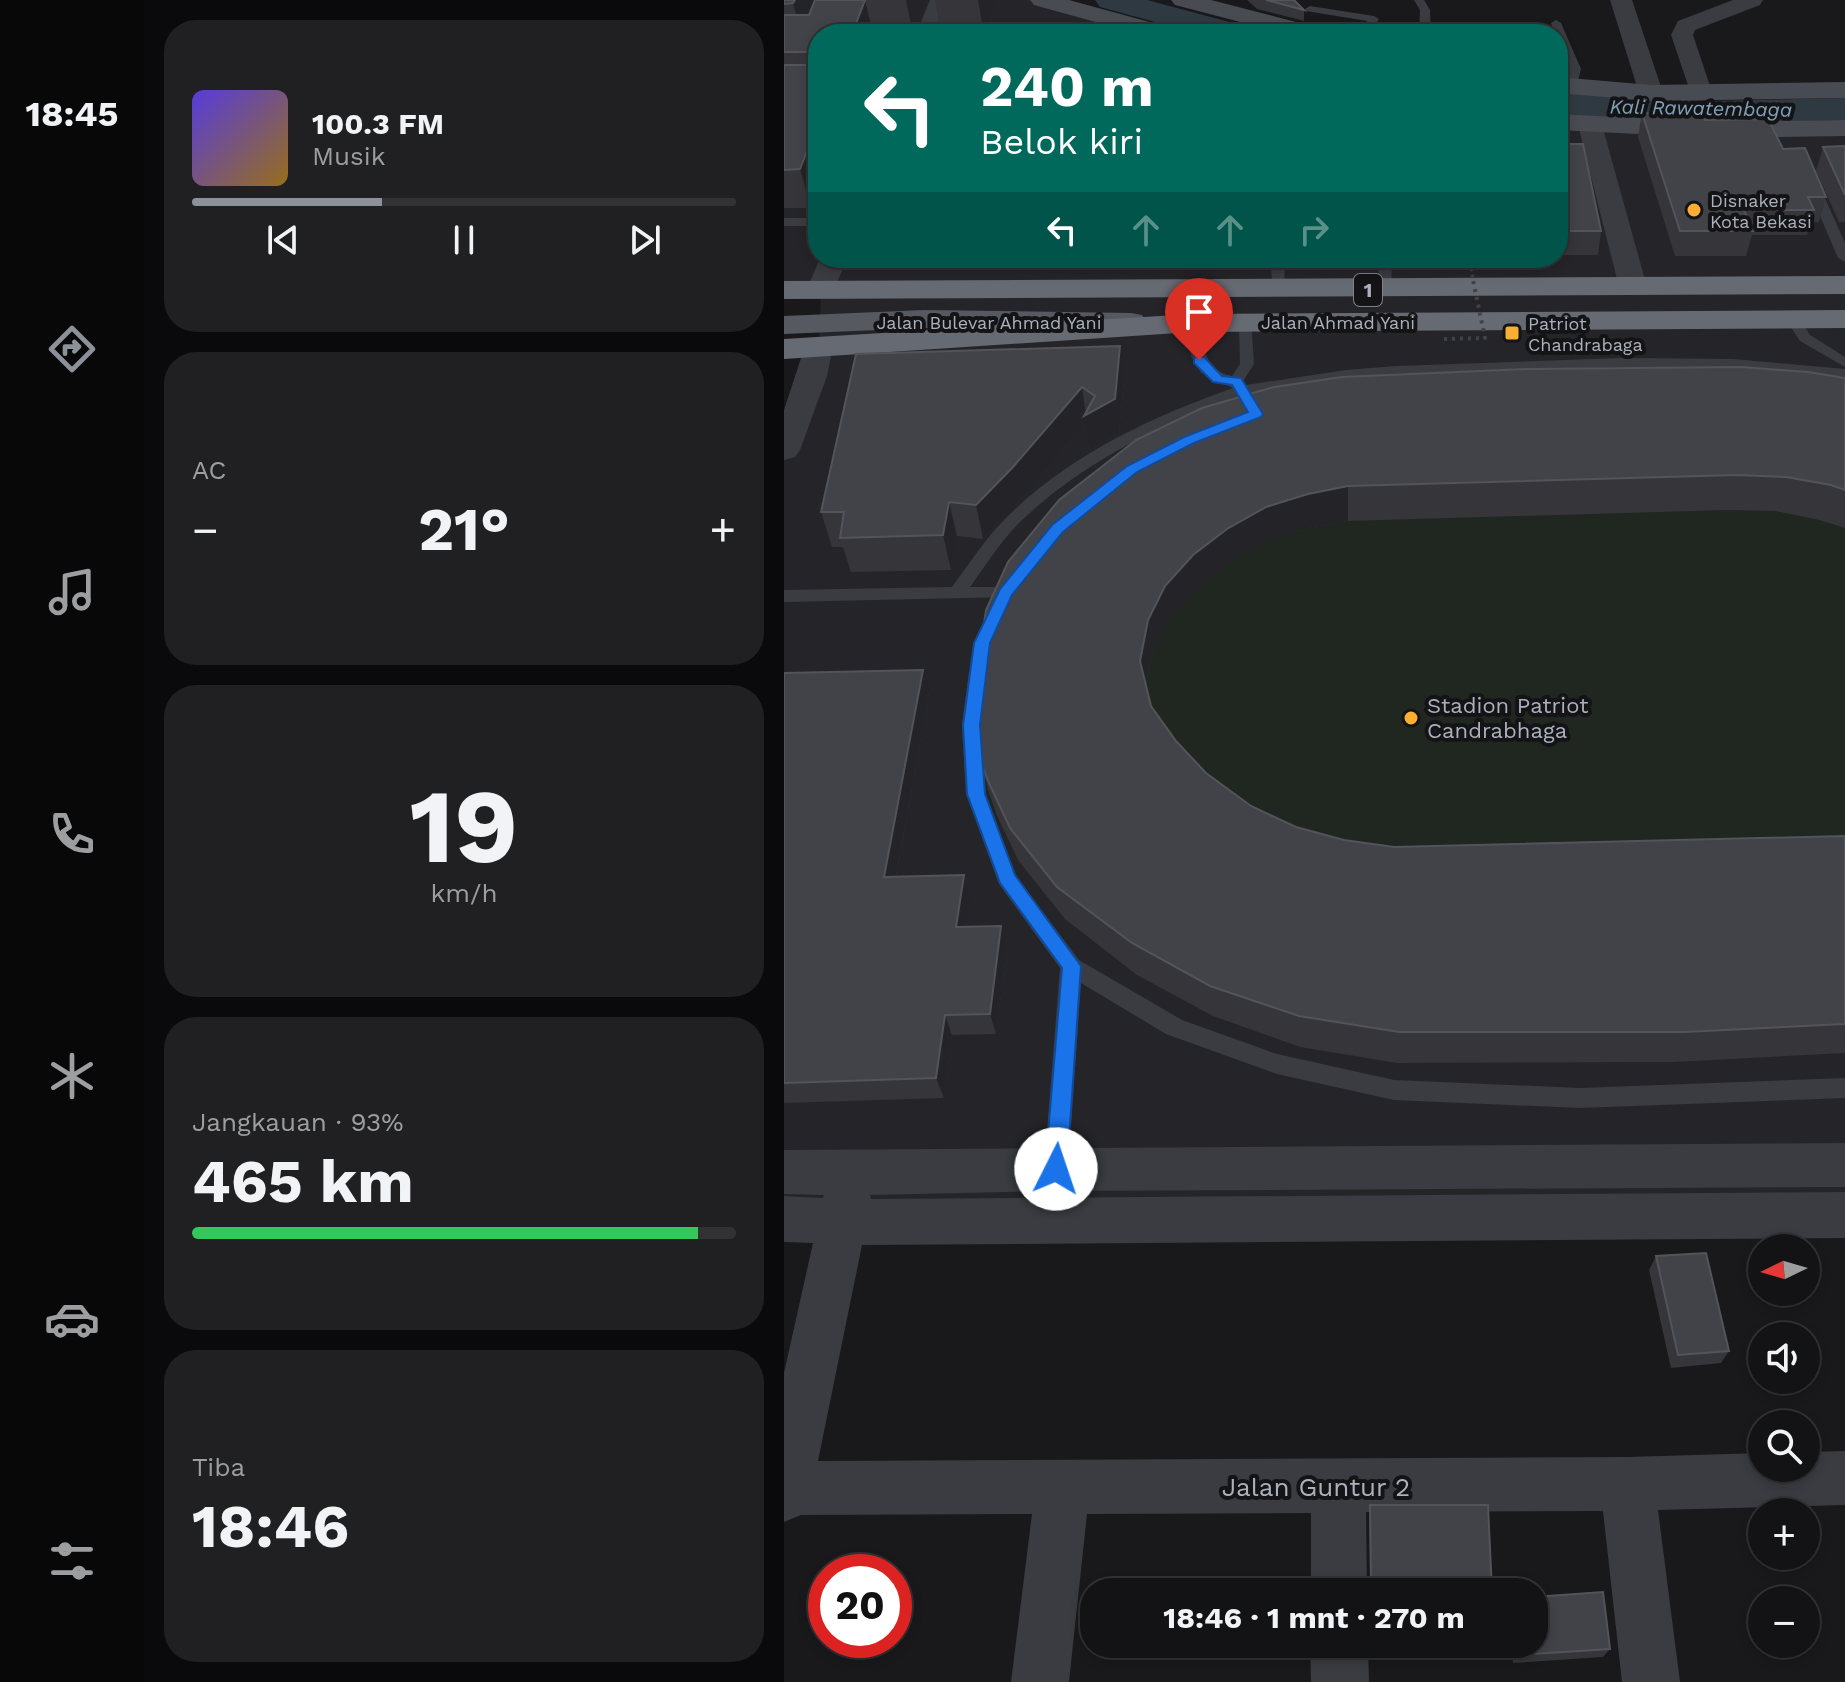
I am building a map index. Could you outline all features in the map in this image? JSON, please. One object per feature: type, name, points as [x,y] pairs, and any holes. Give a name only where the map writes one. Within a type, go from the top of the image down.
[{"type":"highway","name":"Jalan Ahmad Yani","points":[[784,290],[1386,290],[1845,285]]},
{"type":"highway","name":"Jalan Ahmad Yani","points":[[784,349],[1193,323],[1845,319]]},
{"type":"main road","name":"Jalan Bulevar Ahmad Yani","points":[[784,304],[891,291]]},
{"type":"main road","name":"Jalan Bulevar Ahmad Yani","points":[[784,325],[924,319],[1193,323]]},
{"type":"street","points":[[931,24],[941,0]]},
{"type":"street","points":[[1042,0],[1130,24]]},
{"type":"street","points":[[1183,0],[1275,24]]},
{"type":"street","points":[[1621,0],[1651,93]]},
{"type":"street","points":[[1700,92],[1682,35],[1686,26],[1699,18],[1751,0]]},
{"type":"street","points":[[1568,86],[1651,93],[1845,90]]},
{"type":"street","points":[[1568,123],[1718,130],[1845,128]]},
{"type":"street","points":[[1590,125],[1633,287]]},
{"type":"street","points":[[821,289],[830,268]]},
{"type":"street","points":[[784,450],[812,376],[819,346]]},
{"type":"street","points":[[784,1219],[847,1198],[1056,1169],[1844,1168]]},
{"type":"street","points":[[784,1172],[847,1198],[1845,1215]]},
{"type":"street","points":[[785,1490],[847,1198]]},
{"type":"street","name":"Jalan Guntur 2","points":[[785,1490],[1627,1484],[1845,1478]]},
{"type":"street","points":[[1627,1484],[1651,1682]]},
{"type":"street","points":[[1338,1487],[1339,1578]]},
{"type":"street","points":[[1040,1682],[1063,1488]]},
{"type":"street","points":[[1339,1658],[1340,1682]]},
{"type":"lane","points":[[1419,0],[1425,10],[1425,24]]},
{"type":"lane","points":[[1310,9],[1374,19],[1370,24]]},
{"type":"lane","points":[[1568,52],[1575,69],[1568,81]]},
{"type":"lane","points":[[1807,171],[1843,249]]},
{"type":"lane","points":[[784,222],[808,222]]},
{"type":"lane","points":[[1278,268],[1279,289]]},
{"type":"lane","points":[[1385,268],[1386,290]]},
{"type":"lane","points":[[1793,319],[1805,338],[1845,363]]},
{"type":"lane","points":[[1193,323],[1202,367],[1218,379],[1239,386],[1256,414],[1244,420]]},
{"type":"lane","points":[[1239,386],[1247,364],[1246,323]]},
{"type":"lane","points":[[956,593],[1013,521],[1081,467],[1165,419],[1239,386],[1396,370],[1715,362],[1795,366],[1845,373]]},
{"type":"lane","points":[[784,596],[956,593],[1010,588],[994,618]]},
{"type":"lane","points":[[980,656],[971,725],[976,794],[1006,878],[1071,966],[1174,1027],[1277,1064],[1394,1090],[1580,1098],[1845,1088]]},
{"type":"lane","points":[[1056,1169],[1071,966]]},
{"type":"path","points":[[1444,339],[1485,338],[1471,268],[1504,268]]},
{"type":"shaded area","points":[[784,0],[1046,0],[1137,24],[808,24],[808,268],[1568,268],[1568,121],[1845,125],[1845,1215],[784,1219],[784,450],[819,346],[821,289],[784,290]]},
{"type":"shaded area","name":"Stadion Patriot Candrabhaga","points":[[1845,414],[1845,1053],[1674,1062],[1397,1063],[1300,1047],[1018,860],[989,800],[976,745],[1017,584]]},
{"type":"building","points":[[815,0],[865,0],[856,24],[808,24],[808,52],[784,52],[784,15],[809,15]]},
{"type":"building","points":[[1266,0],[1294,0],[1304,10]]},
{"type":"building","points":[[784,65],[808,65],[808,149],[800,169],[784,170]]},
{"type":"building","points":[[1642,113],[1703,116],[1705,120],[1768,119],[1783,149],[1805,148],[1826,197],[1808,197],[1814,210],[1744,210],[1753,231],[1680,231]]},
{"type":"building","points":[[1568,144],[1583,144],[1601,231],[1568,231]]},
{"type":"building","points":[[1845,146],[1845,195],[1823,147]]},
{"type":"building","points":[[1120,346],[1115,399],[1084,416],[1095,396],[1082,387],[976,505],[949,502],[943,535],[840,538],[844,512],[821,512],[856,354]]},
{"type":"building","points":[[1742,367],[1845,378],[1845,490],[1786,477],[1736,475],[1348,486],[1308,494],[1266,507],[1227,529],[1193,555],[1165,586],[1148,620],[1140,661],[1151,706],[1176,741],[1206,773],[1251,806],[1296,827],[1344,840],[1394,847],[1845,836],[1845,1024],[1685,1032],[1399,1032],[1299,1016],[1210,986],[1132,943],[1057,887],[1010,828],[980,760],[974,691],[986,610],[1008,562],[1059,500],[1136,440],[1202,408],[1274,387],[1342,377],[1527,369]]},
{"type":"building","points":[[923,670],[884,877],[964,875],[956,927],[1001,926],[990,1014],[945,1015],[936,1078],[784,1083],[784,673]]},
{"type":"building","points":[[1706,1253],[1729,1351],[1678,1355],[1656,1256]]},
{"type":"building","points":[[1370,1505],[1488,1505],[1491,1578],[1371,1577]]},
{"type":"building","points":[[1603,1592],[1610,1649],[1548,1653],[1548,1596]]},
{"type":"waterway","name":"Kali Rawatembaga","points":[[1111,0],[1199,24]]},
{"type":"waterway","name":"Kali Rawatembaga","points":[[1568,105],[1711,112],[1845,109]]},
{"type":"place","name":"Disnaker Kota Bekasi","points":[[1694,210]]},
{"type":"place","name":"Patriot Chandrabaga","points":[[1512,333]]},
{"type":"place","name":"Stadion Patriot Candrabhaga","points":[[1411,718]]},
{"type":"route","points":[[1056,1169],[1071,966],[1006,878],[976,794],[971,725],[982,643],[1005,593],[1057,528],[1132,469],[1189,440],[1256,414],[1236,381],[1218,379],[1202,367],[1199,360]]}]
